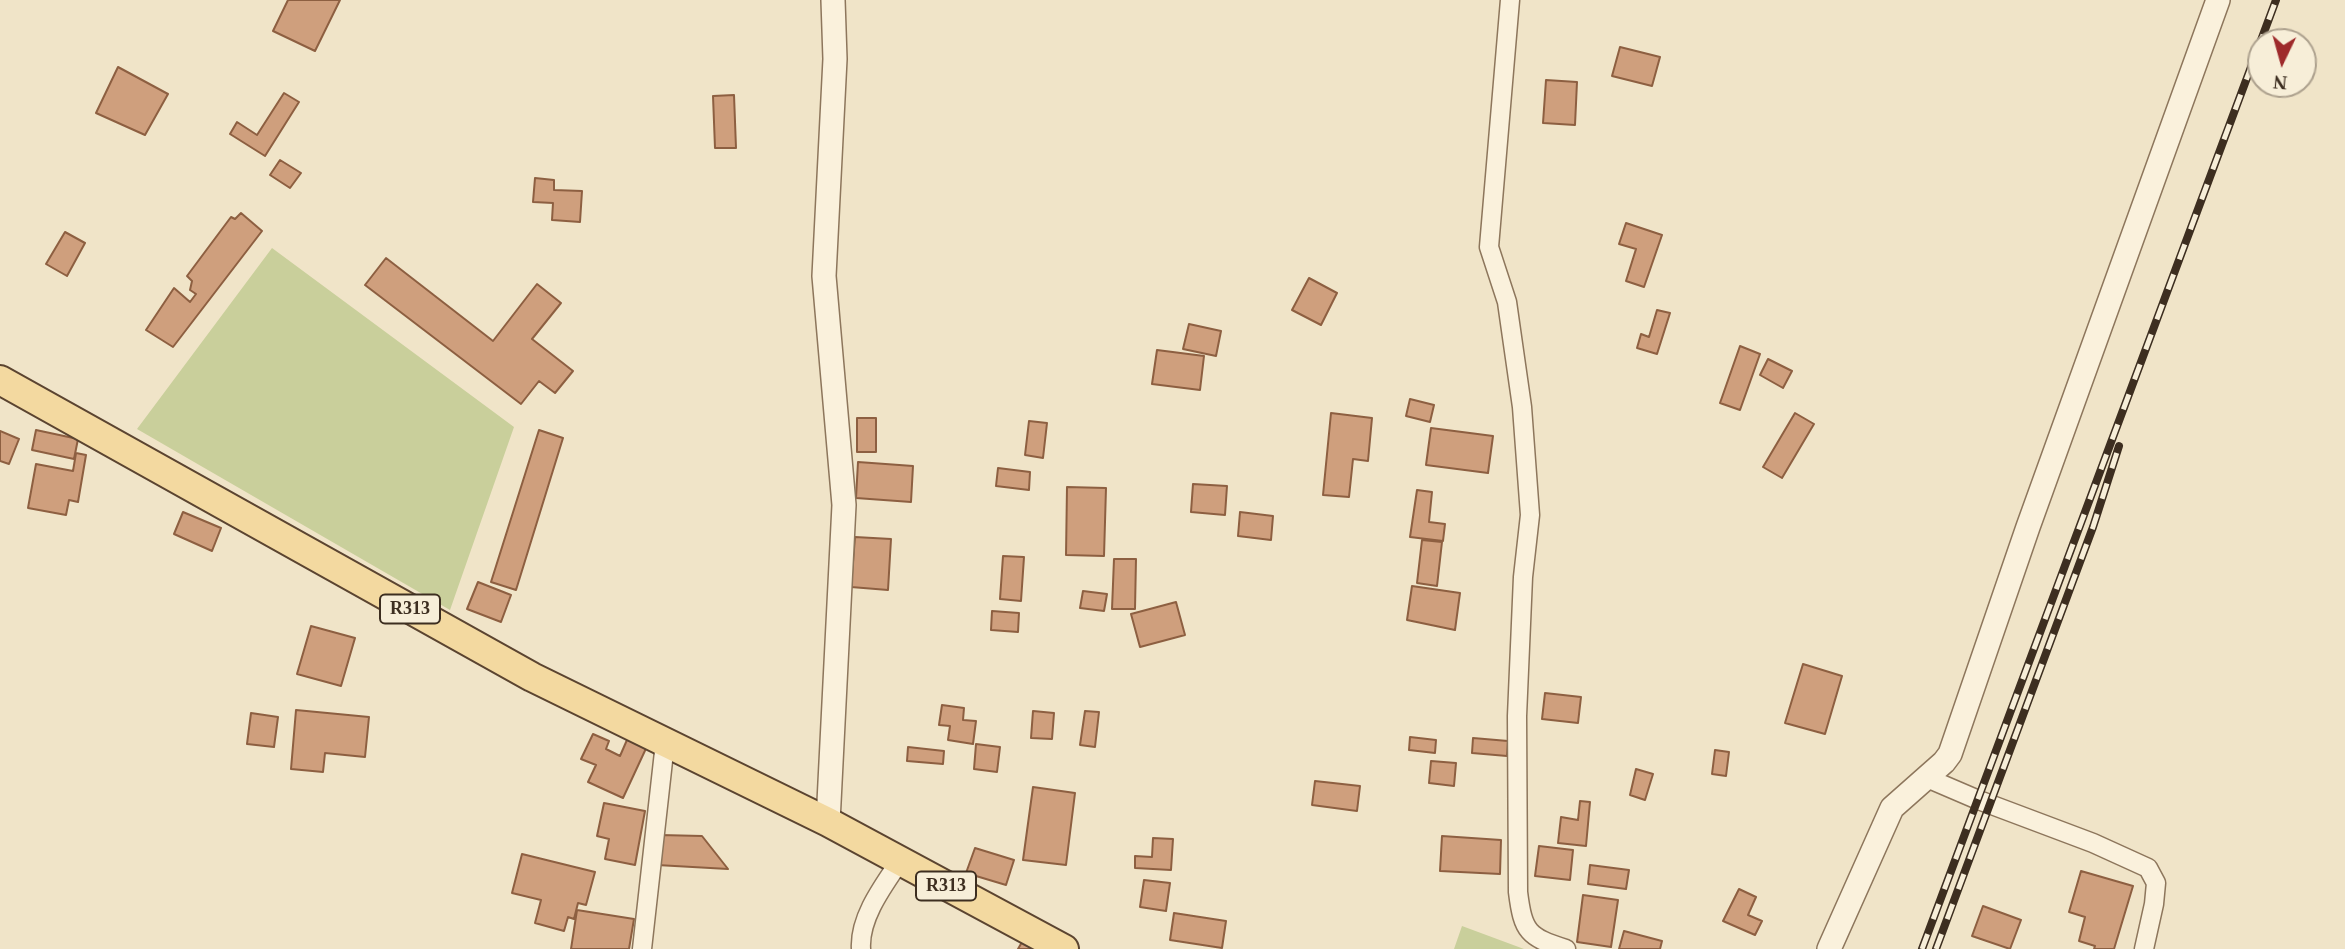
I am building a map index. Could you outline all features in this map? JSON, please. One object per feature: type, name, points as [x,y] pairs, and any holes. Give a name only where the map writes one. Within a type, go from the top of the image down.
[{"type":"main road","name":"R313","points":[[0,380],[532,677],[828,822],[1064,949]]},
{"type":"street","points":[[828,822],[845,505],[824,276],[835,59],[833,0]]},
{"type":"street","points":[[1510,0],[1489,247],[1507,302],[1522,407],[1531,515],[1523,577],[1517,716],[1518,892],[1522,920],[1538,940],[1566,949]]},
{"type":"street","points":[[1829,949],[1886,818],[1898,802],[1950,754],[2028,527],[2218,0]]},
{"type":"street","points":[[642,949],[665,743]]},
{"type":"street","points":[[1927,778],[2148,868],[2157,883],[2144,949]]},
{"type":"street","points":[[861,949],[872,902],[900,861]]},
{"type":"green space","points":[[272,248],[514,427],[450,610],[137,429]]},
{"type":"green space","points":[[1462,926],[1524,949],[1454,949]]},
{"type":"building","points":[[288,0],[340,0],[315,51],[273,31]]},
{"type":"building","points":[[1620,47],[1660,57],[1652,86],[1612,76]]},
{"type":"building","points":[[118,67],[168,94],[145,135],[96,113]]},
{"type":"building","points":[[1546,80],[1577,82],[1575,125],[1543,123]]},
{"type":"building","points":[[284,93],[299,102],[265,156],[230,134],[237,122],[257,135]]},
{"type":"building","points":[[734,95],[736,148],[715,148],[713,96]]},
{"type":"building","points":[[280,160],[301,173],[290,188],[270,175]]},
{"type":"building","points":[[535,178],[554,180],[554,190],[582,191],[580,222],[552,220],[553,203],[533,202]]},
{"type":"building","points":[[241,213],[262,231],[173,347],[146,330],[174,288],[190,302],[196,294],[190,290],[192,281],[187,276],[231,217],[235,219]]},
{"type":"building","points":[[1626,223],[1662,235],[1644,287],[1626,281],[1636,249],[1619,244]]},
{"type":"building","points":[[65,232],[85,243],[67,276],[46,264]]},
{"type":"building","points":[[386,258],[493,341],[537,284],[561,303],[532,339],[573,371],[555,393],[539,381],[521,404],[365,285]]},
{"type":"building","points":[[1309,278],[1337,293],[1321,325],[1292,310]]},
{"type":"building","points":[[1657,310],[1670,313],[1657,354],[1637,348],[1641,334],[1649,337]]},
{"type":"building","points":[[1189,324],[1221,331],[1216,356],[1183,349]]},
{"type":"building","points":[[1740,346],[1760,354],[1740,410],[1720,403]]},
{"type":"building","points":[[1157,350],[1204,356],[1200,390],[1152,384]]},
{"type":"building","points":[[1768,359],[1792,371],[1783,388],[1760,375]]},
{"type":"building","points":[[1410,399],[1434,405],[1430,422],[1406,416]]},
{"type":"building","points":[[1331,413],[1372,418],[1368,461],[1353,459],[1349,497],[1323,495]]},
{"type":"building","points":[[1795,413],[1814,424],[1782,478],[1763,467]]},
{"type":"building","points":[[857,418],[876,418],[876,452],[857,452]]},
{"type":"building","points":[[1029,421],[1047,423],[1043,458],[1025,455]]},
{"type":"building","points":[[1431,428],[1493,436],[1488,473],[1426,465]]},
{"type":"building","points":[[36,430],[78,439],[74,459],[32,450]]},
{"type":"building","points":[[539,430],[563,438],[516,590],[491,582]]},
{"type":"building","points":[[0,431],[19,439],[9,464],[0,461]]},
{"type":"building","points":[[76,453],[86,455],[78,502],[69,500],[66,515],[28,508],[36,464],[73,471]]},
{"type":"building","points":[[858,462],[913,466],[911,502],[856,498]]},
{"type":"building","points":[[998,468],[1030,472],[1029,490],[996,486]]},
{"type":"building","points":[[1193,484],[1227,486],[1225,515],[1191,512]]},
{"type":"building","points":[[1067,487],[1106,488],[1104,556],[1066,555]]},
{"type":"building","points":[[1417,490],[1432,492],[1429,522],[1445,524],[1443,541],[1410,537]]},
{"type":"building","points":[[183,512],[221,528],[212,551],[174,534]]},
{"type":"building","points":[[1240,512],[1273,516],[1271,540],[1238,536]]},
{"type":"building","points":[[855,537],[891,539],[888,590],[851,587]]},
{"type":"building","points":[[1422,540],[1442,542],[1437,586],[1417,583]]},
{"type":"building","points":[[1003,556],[1024,557],[1021,601],[1000,599]]},
{"type":"building","points":[[1114,559],[1136,559],[1135,609],[1112,609]]},
{"type":"building","points":[[478,582],[511,595],[501,622],[467,609]]},
{"type":"building","points":[[1412,586],[1460,593],[1455,630],[1407,620]]},
{"type":"building","points":[[1083,591],[1107,594],[1104,611],[1080,608]]},
{"type":"building","points":[[1176,602],[1185,635],[1140,647],[1131,614]]},
{"type":"building","points":[[992,611],[1019,613],[1018,632],[991,630]]},
{"type":"building","points":[[311,626],[355,638],[341,686],[297,674]]},
{"type":"building","points":[[1803,664],[1842,676],[1825,734],[1785,723]]},
{"type":"building","points":[[1545,693],[1581,697],[1578,723],[1542,719]]},
{"type":"building","points":[[942,705],[964,708],[963,720],[976,721],[973,744],[948,740],[950,726],[939,725]]},
{"type":"building","points":[[296,710],[369,717],[365,757],[325,753],[323,772],[291,769]]},
{"type":"building","points":[[1033,711],[1054,713],[1052,739],[1031,738]]},
{"type":"building","points":[[1085,711],[1099,712],[1095,747],[1080,745]]},
{"type":"building","points":[[251,713],[278,717],[274,747],[247,744]]},
{"type":"building","points":[[630,733],[649,742],[623,798],[588,782],[596,765],[581,759],[593,734],[609,741],[606,749],[620,756]]},
{"type":"building","points":[[1410,737],[1436,740],[1435,753],[1409,750]]},
{"type":"building","points":[[1473,738],[1508,741],[1507,756],[1472,753]]},
{"type":"building","points":[[976,744],[1000,747],[997,772],[974,769]]},
{"type":"building","points":[[908,747],[944,751],[943,764],[907,761]]},
{"type":"building","points":[[1715,750],[1729,752],[1726,776],[1712,774]]},
{"type":"building","points":[[1431,761],[1456,763],[1454,786],[1429,783]]},
{"type":"building","points":[[1636,769],[1653,774],[1645,800],[1630,795]]},
{"type":"building","points":[[1315,781],[1360,786],[1357,811],[1312,805]]},
{"type":"building","points":[[1033,787],[1075,793],[1066,865],[1023,860]]},
{"type":"building","points":[[1580,801],[1590,802],[1586,846],[1558,843],[1561,817],[1578,820]]},
{"type":"building","points":[[604,803],[645,811],[635,865],[605,859],[609,839],[597,836]]},
{"type":"building","points":[[660,835],[702,836],[728,869],[657,865]]},
{"type":"building","points":[[1442,836],[1501,840],[1500,874],[1440,871]]},
{"type":"building","points":[[1153,838],[1173,839],[1171,870],[1135,868],[1135,856],[1152,857]]},
{"type":"building","points":[[1539,846],[1573,850],[1570,880],[1535,876]]},
{"type":"building","points":[[975,848],[1014,860],[1006,885],[966,873]]},
{"type":"building","points":[[522,854],[595,872],[586,905],[578,903],[574,919],[568,917],[564,931],[535,923],[541,900],[512,893]]},
{"type":"building","points":[[1590,865],[1629,870],[1626,889],[1588,884]]},
{"type":"building","points":[[2081,871],[2133,886],[2114,949],[2094,949],[2095,946],[2079,941],[2085,917],[2069,912]]},
{"type":"building","points":[[1144,880],[1170,883],[1166,911],[1140,907]]},
{"type":"building","points":[[1739,889],[1756,897],[1748,915],[1762,921],[1755,935],[1723,921]]},
{"type":"building","points":[[1583,895],[1618,900],[1611,947],[1577,942]]},
{"type":"building","points":[[1983,906],[2021,920],[2010,949],[1972,936]]},
{"type":"building","points":[[577,910],[634,919],[629,949],[571,949]]},
{"type":"building","points":[[1174,913],[1226,921],[1222,948],[1170,940]]},
{"type":"building","points":[[1624,931],[1662,941],[1660,949],[1619,949]]},
{"type":"building","points":[[1022,942],[1036,949],[1018,949]]},
{"type":"railway","points":[[1922,949],[2276,0]]},
{"type":"railway","points":[[1936,949],[2093,527],[2119,446]]}]
